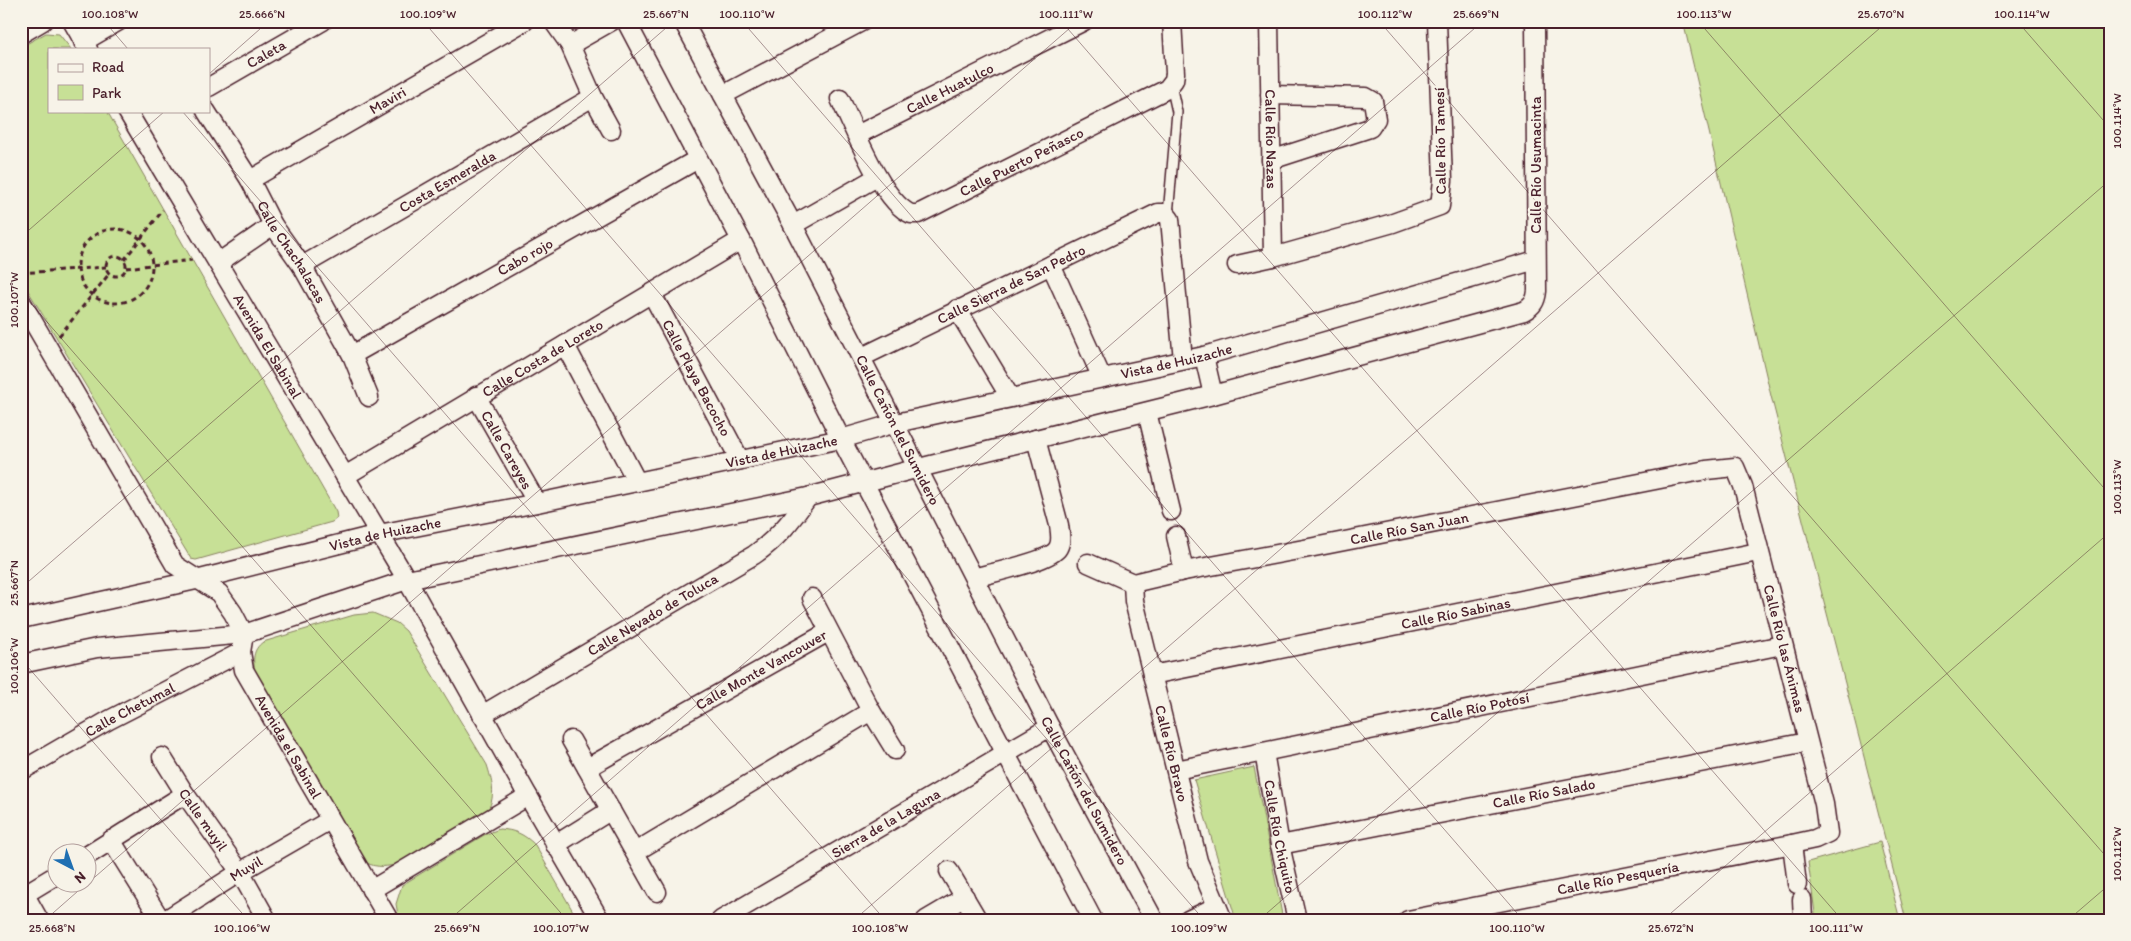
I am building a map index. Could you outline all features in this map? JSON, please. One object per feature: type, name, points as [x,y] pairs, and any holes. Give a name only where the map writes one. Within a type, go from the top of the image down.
[{"type":"street","points":[[21,34],[43,21]]},
{"type":"street","points":[[72,21],[86,45],[119,21]]},
{"type":"street","name":"Caleta","points":[[210,86],[323,21]]},
{"type":"street","name":"Maviri","points":[[250,180],[526,21]]},
{"type":"street","points":[[553,21],[570,45],[592,97],[611,130]]},
{"type":"street","points":[[570,45],[612,21]]},
{"type":"street","points":[[626,21],[741,240],[841,439],[1093,920]]},
{"type":"street","name":"Calle Cañón del Sumidero","points":[[683,21],[793,225],[1050,727],[1154,920]]},
{"type":"street","points":[[723,94],[863,21]]},
{"type":"street","name":"Calle Huatulco","points":[[857,135],[1084,21]]},
{"type":"street","points":[[1172,21],[1172,82]]},
{"type":"street","name":"Calle Río Nazas","points":[[1269,21],[1273,257]]},
{"type":"street","name":"Calle Río Tamesí","points":[[1273,257],[1393,223],[1440,206],[1443,180],[1437,21]]},
{"type":"street","name":"Calle Río Usumacinta","points":[[1213,395],[1531,307],[1537,297],[1535,21]]},
{"type":"street","name":"Calle Puerto Peñasco","points":[[877,177],[899,206],[911,214],[918,214],[1166,89],[1172,82]]},
{"type":"street","points":[[1270,95],[1366,97],[1373,102],[1376,119],[1370,128],[1271,160]]},
{"type":"street","name":"Costa Esmeralda","points":[[302,266],[592,97]]},
{"type":"street","points":[[793,225],[877,177],[840,99]]},
{"type":"street","name":"Avenida El Sabinal","points":[[128,112],[407,580]]},
{"type":"street","name":"Calle Chachalacas","points":[[207,112],[250,180],[273,225],[302,266],[352,355],[369,397]]},
{"type":"street","name":"Cabo rojo","points":[[352,355],[698,159]]},
{"type":"street","name":"Calle Sierra de San Pedro","points":[[862,357],[957,309],[1158,213],[1165,214]]},
{"type":"street","points":[[1165,214],[1170,219],[1183,360]]},
{"type":"street","points":[[218,263],[273,225]]},
{"type":"street","name":"Calle Costa de Loreto","points":[[345,476],[476,396],[741,240]]},
{"type":"street","points":[[1237,265],[1273,257]]},
{"type":"street","name":"Vista de Huizache","points":[[21,619],[196,580],[379,534],[841,439],[896,423],[1204,356],[1536,260]]},
{"type":"street","points":[[1051,265],[1102,378]]},
{"type":"street","name":"Calle Playa Bacocho","points":[[652,294],[740,460]]},
{"type":"street","points":[[21,301],[175,565],[219,593],[244,634]]},
{"type":"street","points":[[957,309],[1010,397]]},
{"type":"street","points":[[565,345],[637,482]]},
{"type":"street","points":[[21,664],[97,648],[244,634],[407,580],[808,498],[919,468],[1213,395],[1204,356]]},
{"type":"street","name":"Calle Careyes","points":[[476,396],[537,503]]},
{"type":"street","points":[[1147,412],[1171,511]]},
{"type":"street","points":[[974,578],[1044,559],[1058,549],[1061,540],[1059,525],[1036,439]]},
{"type":"street","name":"Calle Río las Ánimas","points":[[1735,467],[1740,476],[1824,804],[1828,833]]},
{"type":"street","name":"Calle Río San Juan","points":[[1133,582],[1706,470],[1735,467]]},
{"type":"street","name":"Calle Nevado de Toluca","points":[[482,715],[754,555],[772,542],[790,524],[808,498]]},
{"type":"street","points":[[1176,536],[1184,571]]},
{"type":"street","name":"Calle Río Sabinas","points":[[1152,675],[1758,552]]},
{"type":"street","points":[[1088,563],[1133,582]]},
{"type":"street","points":[[407,580],[555,844],[600,920]]},
{"type":"street","name":"Calle Río Bravo","points":[[1133,582],[1134,601],[1198,861],[1220,913]]},
{"type":"street","points":[[812,598],[828,632]]},
{"type":"street","name":"Calle Monte Vancouver","points":[[587,768],[828,632],[870,711],[895,750]]},
{"type":"street","name":"Avenida el Sabinal","points":[[244,634],[241,652],[244,670],[389,920]]},
{"type":"street","name":"Calle Río Potosí","points":[[1176,770],[1782,645]]},
{"type":"street","name":"Calle Chetumal","points":[[21,772],[109,720],[241,652]]},
{"type":"street","points":[[636,852],[870,711]]},
{"type":"street","name":"Sierra de la Laguna","points":[[721,920],[1050,727]]},
{"type":"street","points":[[571,740],[657,892]]},
{"type":"street","name":"Calle Río Salado","points":[[1280,845],[1808,742]]},
{"type":"street","name":"Calle Río Chiquito","points":[[1264,752],[1280,845],[1297,920]]},
{"type":"street","points":[[162,757],[185,794]]},
{"type":"street","name":"Calle muyil","points":[[98,848],[185,794],[240,872],[266,920]]},
{"type":"street","points":[[372,890],[528,796]]},
{"type":"street","points":[[555,844],[611,810]]},
{"type":"street","name":"Muyil","points":[[164,920],[240,872],[330,820]]},
{"type":"street","name":"Calle Río Pesquería","points":[[1408,920],[1792,844],[1816,839],[1828,833]]},
{"type":"street","points":[[111,840],[160,920]]},
{"type":"street","points":[[1792,844],[1803,920]]},
{"type":"street","points":[[949,871],[978,920]]},
{"type":"street","points":[[39,920],[23,891],[48,879]]},
{"type":"street","points":[[926,920],[965,897]]},
{"type":"street","points":[[1188,920],[1220,913]]},
{"type":"lane","points":[[1165,214],[1177,112],[1172,82]]},
{"type":"path","points":[[124,260],[163,210]]},
{"type":"path","points":[[111,230],[127,232],[138,238],[149,252],[152,265],[150,278],[140,294],[118,303],[95,297],[86,289],[79,272],[79,259],[82,250],[89,240],[102,232],[111,230]]},
{"type":"path","points":[[126,268],[124,260],[117,256],[112,257],[106,267],[109,274],[120,276],[126,268],[192,260]]},
{"type":"path","points":[[21,273],[106,267]]},
{"type":"path","points":[[57,338],[109,274]]},
{"type":"green space","points":[[1683,21],[2110,21],[2110,920],[1906,920],[1771,396]]},
{"type":"green space","points":[[46,33],[59,34],[70,48],[48,48],[48,112],[108,112],[336,512],[337,518],[332,522],[196,560],[191,559],[21,279],[21,47]]},
{"type":"green space","points":[[373,613],[397,623],[406,631],[487,765],[492,788],[492,799],[488,810],[396,865],[382,866],[374,866],[362,860],[255,673],[254,664],[255,652],[263,642],[354,615]]},
{"type":"green space","points":[[1254,767],[1283,920],[1236,920],[1194,780]]},
{"type":"green space","points":[[499,829],[519,833],[535,845],[578,920],[399,920],[396,904],[402,885],[484,835]]},
{"type":"green space","points":[[1880,842],[1900,920],[1816,920],[1808,862]]}]
